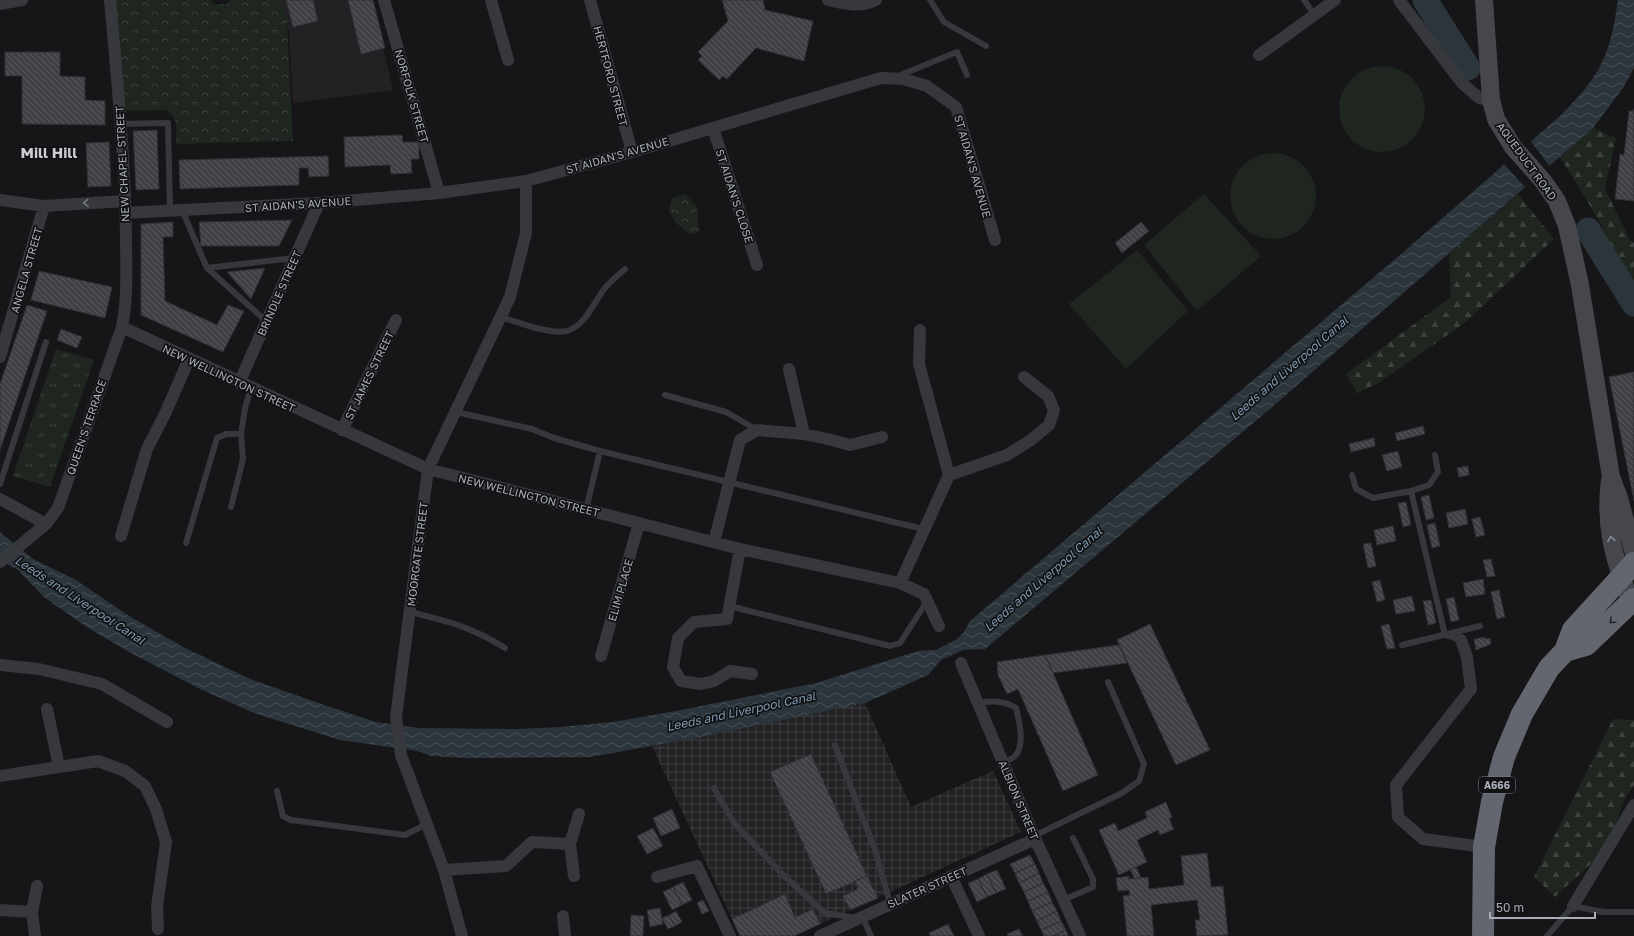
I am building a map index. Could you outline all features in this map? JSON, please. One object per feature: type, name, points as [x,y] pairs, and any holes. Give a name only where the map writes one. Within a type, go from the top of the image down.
[{"type":"highway","name":"A666","points":[[1483,936],[1484,847],[1492,802],[1504,758],[1522,714],[1549,668],[1565,651],[1573,630],[1627,570]]},
{"type":"highway","points":[[1565,651],[1586,645],[1633,605]]},
{"type":"main road","name":"AQUEDUCT ROAD","points":[[1484,0],[1491,100],[1496,119],[1504,133],[1553,196],[1567,226],[1580,285],[1611,477],[1621,504],[1634,554]]},
{"type":"main road","name":"AQUEDUCT ROAD","points":[[1611,477],[1608,500],[1610,539],[1627,570],[1633,605]]},
{"type":"street","points":[[0,4],[22,0]]},
{"type":"street","name":"NEW CHAPEL STREET","points":[[110,0],[125,207],[126,306],[122,327]]},
{"type":"street","name":"NORFOLK STREET","points":[[384,0],[439,193]]},
{"type":"street","points":[[491,0],[508,60]]},
{"type":"street","name":"HERTFORD STREET","points":[[590,0],[632,152]]},
{"type":"street","points":[[828,0],[853,6],[868,4],[876,0]]},
{"type":"street","points":[[1258,55],[1335,0]]},
{"type":"street","points":[[1399,0],[1462,83],[1478,98],[1491,100]]},
{"type":"street","name":"ST AIDAN'S AVENUE","points":[[0,200],[44,206],[125,207],[170,211],[319,203],[439,193],[526,181],[632,152],[880,78],[903,79],[927,86],[956,106],[995,240]]},
{"type":"street","name":"ST AIDAN'S CLOSE","points":[[713,128],[757,265]]},
{"type":"street","name":"MOORGATE STREET","points":[[462,936],[444,870],[400,755],[396,717],[428,469],[510,297],[526,233],[526,181]]},
{"type":"street","name":"BRINDLE STREET","points":[[239,383],[319,203]]},
{"type":"street","name":"ANGELA STREET","points":[[0,355],[6,320],[44,206]]},
{"type":"street","name":"ST JAMES STREET","points":[[342,430],[396,320]]},
{"type":"street","name":"NEW WELLINGTON STREET","points":[[122,327],[189,360],[428,469],[740,549],[900,583],[924,594],[939,626]]},
{"type":"street","name":"QUEEN'S TERRACE","points":[[0,562],[46,524],[58,508],[122,327]]},
{"type":"street","points":[[900,583],[949,475],[919,364],[920,330]]},
{"type":"street","points":[[121,536],[146,449],[166,414],[189,360]]},
{"type":"street","points":[[789,368],[804,434]]},
{"type":"street","points":[[949,475],[1007,455],[1032,440],[1049,425],[1054,410],[1048,396],[1024,377]]},
{"type":"street","points":[[714,542],[740,440],[757,430],[804,434],[850,445],[882,437]]},
{"type":"street","points":[[0,499],[46,524]]},
{"type":"street","name":"ELIM PLACE","points":[[601,656],[639,523]]},
{"type":"street","points":[[740,549],[727,619],[694,622],[678,638],[673,667],[681,681],[701,684],[714,681],[730,671],[752,674]]},
{"type":"street","points":[[1461,640],[1467,657],[1471,689],[1396,785],[1398,817],[1423,839],[1484,847]]},
{"type":"street","name":"ALBION STREET","points":[[960,663],[1034,838],[1080,936]]},
{"type":"street","points":[[0,665],[39,669],[102,684],[167,722]]},
{"type":"street","points":[[47,709],[59,767]]},
{"type":"street","points":[[0,776],[98,761],[125,771],[145,786],[156,809],[166,842],[157,907],[158,929]]},
{"type":"street","points":[[1573,906],[1634,805]]},
{"type":"street","points":[[574,876],[570,844],[579,814]]},
{"type":"street","name":"SLATER STREET","points":[[820,936],[1034,838]]},
{"type":"street","points":[[444,870],[506,866],[532,842],[570,844]]},
{"type":"street","points":[[657,877],[697,866],[730,936]]},
{"type":"street","points":[[951,876],[979,936]]},
{"type":"street","points":[[35,936],[32,912],[37,886]]},
{"type":"street","points":[[0,910],[32,912]]},
{"type":"street","points":[[563,916],[565,936]]},
{"type":"lane","points":[[930,0],[944,22],[986,46]]},
{"type":"lane","points":[[1304,0],[1314,14]]},
{"type":"lane","points":[[892,79],[957,52],[967,75]]},
{"type":"lane","points":[[120,124],[168,123],[170,211]]},
{"type":"lane","points":[[182,210],[207,268],[266,322]]},
{"type":"lane","points":[[207,268],[294,258]]},
{"type":"lane","points":[[501,317],[542,329],[566,331],[575,327],[585,317],[604,289],[626,269]]},
{"type":"lane","points":[[0,484],[46,342]]},
{"type":"lane","points":[[231,507],[243,459],[241,434],[250,388]]},
{"type":"lane","points":[[665,395],[726,412],[757,430]]},
{"type":"lane","points":[[456,412],[532,429],[554,438],[600,451],[923,530]]},
{"type":"lane","points":[[186,543],[217,438],[226,434],[241,434]]},
{"type":"lane","points":[[586,510],[600,451]]},
{"type":"lane","points":[[1352,475],[1356,489],[1373,498],[1411,491],[1430,485],[1438,472],[1435,455]]},
{"type":"lane","points":[[1411,491],[1445,635]]},
{"type":"lane","points":[[729,606],[890,646],[900,643],[927,600]]},
{"type":"lane","points":[[410,612],[461,624],[487,636],[505,648]]},
{"type":"lane","points":[[1402,645],[1480,626]]},
{"type":"lane","points":[[1445,635],[1461,640]]},
{"type":"lane","points":[[1034,838],[1122,793],[1139,781],[1144,764],[1108,682]]},
{"type":"lane","points":[[977,703],[994,701],[1007,702],[1016,708],[1021,736],[1020,748],[1016,755],[1003,764]]},
{"type":"lane","points":[[835,745],[875,850],[890,903]]},
{"type":"lane","points":[[714,788],[734,823],[784,876],[825,913],[860,917],[871,936]]},
{"type":"lane","points":[[277,791],[283,816],[291,820],[405,835],[427,824]]},
{"type":"lane","points":[[1063,900],[1093,887],[1093,879],[1074,838]]},
{"type":"lane","points":[[1547,936],[1573,906],[1602,912],[1634,912]]},
{"type":"shaded area","points":[[281,0],[372,0],[393,90],[293,103],[289,32]]},
{"type":"shaded area","points":[[865,703],[911,807],[993,771],[1021,832],[794,936],[740,936],[652,746]]},
{"type":"green space","points":[[115,0],[211,0],[214,4],[227,4],[230,0],[281,0],[287,22],[293,141],[176,144],[175,120],[170,113],[165,110],[121,111]]},
{"type":"green space","points":[[1382,66],[1398,70],[1412,79],[1421,93],[1425,109],[1421,125],[1412,139],[1398,148],[1382,152],[1366,148],[1352,139],[1343,125],[1339,109],[1343,93],[1352,79],[1366,70]]},
{"type":"green space","points":[[1593,128],[1616,138],[1605,189],[1630,240],[1634,243],[1634,287],[1611,254],[1600,222],[1560,157]]},
{"type":"green space","points":[[1273,153],[1289,157],[1303,166],[1312,180],[1316,196],[1312,212],[1303,226],[1289,235],[1273,239],[1257,235],[1243,226],[1234,212],[1230,196],[1234,180],[1243,166],[1257,157]]},
{"type":"green space","points":[[685,194],[697,207],[699,232],[690,234],[676,223],[669,211],[672,198]]},
{"type":"green space","points":[[1204,194],[1261,256],[1197,311],[1144,245]]},
{"type":"green space","points":[[1518,194],[1554,239],[1466,322],[1377,384],[1357,393],[1346,374],[1451,297],[1449,254]]},
{"type":"green space","points":[[1137,250],[1188,311],[1126,369],[1069,304]]},
{"type":"green space","points":[[56,349],[94,360],[50,487],[13,476]]},
{"type":"green space","points":[[1613,719],[1634,720],[1634,785],[1625,798],[1607,849],[1555,897],[1534,877]]},
{"type":"water","name":"Leeds and Liverpool Canal","points":[[1618,0],[1634,0],[1634,68],[1623,88],[1593,128],[1271,408],[985,649],[963,650],[941,660],[928,675],[865,703],[700,737],[590,757],[466,758],[431,756],[418,751],[340,740],[254,713],[200,689],[131,653],[88,628],[44,597],[18,570],[0,560],[0,532],[33,559],[76,580],[129,616],[185,648],[250,679],[376,722],[419,728],[519,729],[613,722],[816,683],[918,651],[936,650],[957,639],[964,632],[970,621],[1407,249],[1561,115],[1586,88],[1602,64],[1611,36]]},
{"type":"pier","points":[[1529,139],[1551,168],[1527,189],[1503,163]]},
{"type":"building","points":[[286,0],[313,0],[318,21],[293,27]]},
{"type":"building","points":[[348,0],[373,0],[385,48],[361,54]]},
{"type":"building","points":[[722,0],[763,0],[765,10],[813,21],[804,61],[756,48],[727,79],[723,76],[719,80],[698,60],[702,56],[698,52],[728,21]]},
{"type":"building","points":[[5,52],[60,52],[60,76],[85,77],[85,100],[105,101],[105,125],[22,124],[22,76],[5,76]]},
{"type":"building","points":[[1629,111],[1634,111],[1634,201],[1615,199],[1620,154],[1624,155]]},
{"type":"building","points":[[157,130],[159,189],[136,190],[133,131]]},
{"type":"building","points":[[402,135],[403,142],[419,142],[419,159],[411,159],[412,173],[391,174],[390,165],[345,167],[344,137]]},
{"type":"building","points":[[109,142],[111,186],[88,187],[86,143]]},
{"type":"building","points":[[328,156],[329,176],[309,177],[308,168],[299,168],[299,185],[180,189],[179,160]]},
{"type":"building","points":[[292,220],[279,246],[201,246],[199,222]]},
{"type":"building","points":[[173,222],[173,237],[163,237],[165,301],[217,325],[228,305],[244,311],[223,352],[141,315],[141,224]]},
{"type":"building","points":[[1141,222],[1149,231],[1122,253],[1115,243]]},
{"type":"building","points":[[265,268],[251,299],[227,272]]},
{"type":"building","points":[[39,271],[112,287],[105,318],[31,300]]},
{"type":"building","points":[[27,305],[47,311],[0,450],[0,384]]},
{"type":"building","points":[[61,329],[82,337],[77,348],[57,340]]},
{"type":"building","points":[[1634,372],[1634,501],[1609,377]]},
{"type":"building","points":[[1423,426],[1425,434],[1397,441],[1395,433]]},
{"type":"building","points":[[1374,438],[1375,446],[1351,452],[1349,444]]},
{"type":"building","points":[[1374,438],[1375,446],[1351,452],[1349,444]]},
{"type":"building","points":[[1398,451],[1402,467],[1387,471],[1382,455]]},
{"type":"building","points":[[1468,466],[1469,475],[1459,477],[1457,468]]},
{"type":"building","points":[[1468,466],[1469,475],[1459,477],[1457,468]]},
{"type":"building","points":[[1429,495],[1434,518],[1426,520],[1421,497]]},
{"type":"building","points":[[1429,495],[1434,518],[1426,520],[1421,497]]},
{"type":"building","points":[[1406,502],[1411,525],[1403,527],[1398,503]]},
{"type":"building","points":[[1465,509],[1468,524],[1449,528],[1446,513]]},
{"type":"building","points":[[1480,517],[1485,535],[1476,537],[1472,519]]},
{"type":"building","points":[[1480,517],[1485,535],[1476,537],[1472,519]]},
{"type":"building","points":[[1435,523],[1440,546],[1432,548],[1427,525]]},
{"type":"building","points":[[1435,523],[1440,546],[1432,548],[1427,525]]},
{"type":"building","points":[[1393,526],[1396,541],[1377,545],[1374,530]]},
{"type":"building","points":[[1371,543],[1376,566],[1368,568],[1363,544]]},
{"type":"building","points":[[1491,559],[1495,576],[1487,577],[1483,560]]},
{"type":"building","points":[[1483,579],[1485,594],[1466,597],[1463,583]]},
{"type":"building","points":[[1380,580],[1385,600],[1377,602],[1372,582]]},
{"type":"building","points":[[1499,590],[1505,617],[1497,619],[1491,592]]},
{"type":"building","points":[[1412,596],[1415,611],[1396,614],[1393,600]]},
{"type":"building","points":[[1454,597],[1459,620],[1451,622],[1446,599]]},
{"type":"building","points":[[1431,600],[1436,623],[1428,625],[1423,601]]},
{"type":"building","points":[[1150,624],[1210,750],[1176,765],[1117,640]]},
{"type":"building","points":[[1389,624],[1395,648],[1387,649],[1381,626]]},
{"type":"building","points":[[1485,637],[1485,639],[1490,638],[1491,644],[1476,650],[1474,639]]},
{"type":"building","points":[[1119,645],[1127,663],[1053,673],[1045,655]]},
{"type":"building","points":[[1045,655],[1098,775],[1063,791],[1018,689],[1007,694],[998,675],[997,662]]},
{"type":"building","points":[[811,754],[867,876],[826,894],[770,772]]},
{"type":"building","points":[[1166,802],[1172,817],[1169,819],[1174,829],[1160,835],[1158,830],[1137,840],[1147,862],[1119,875],[1099,830],[1115,823],[1118,831],[1147,818],[1145,812]]},
{"type":"building","points":[[672,809],[680,828],[661,836],[653,818]]},
{"type":"building","points":[[653,828],[663,846],[647,854],[637,836]]},
{"type":"building","points":[[1207,853],[1211,887],[1223,886],[1228,935],[1197,936],[1195,920],[1200,920],[1197,900],[1151,905],[1154,936],[1127,936],[1123,896],[1130,895],[1129,890],[1118,891],[1116,878],[1129,876],[1129,879],[1148,877],[1149,889],[1184,885],[1181,856]]},
{"type":"building","points":[[1030,855],[1035,864],[1015,873],[1010,864]]},
{"type":"building","points":[[1035,864],[1039,873],[1019,883],[1015,873]]},
{"type":"building","points":[[1136,867],[1141,878],[1135,879],[1130,870]]},
{"type":"building","points":[[997,870],[1006,889],[996,893],[987,874]]},
{"type":"building","points":[[1039,873],[1043,883],[1024,892],[1019,883]]},
{"type":"building","points":[[987,874],[996,893],[987,897],[978,879]]},
{"type":"building","points":[[867,876],[878,898],[850,910],[843,896],[858,889],[855,881]]},
{"type":"building","points":[[978,879],[987,897],[977,902],[968,883]]},
{"type":"building","points":[[683,882],[692,900],[682,905],[673,887]]},
{"type":"building","points":[[1043,883],[1048,892],[1028,901],[1024,892]]},
{"type":"building","points":[[673,887],[682,905],[672,910],[663,892]]},
{"type":"building","points":[[1048,892],[1052,902],[1032,911],[1028,901]]},
{"type":"building","points":[[785,894],[795,917],[813,909],[820,924],[794,936],[740,936],[732,919]]},
{"type":"building","points":[[703,900],[709,911],[702,914],[697,903]]},
{"type":"building","points":[[1052,902],[1057,911],[1037,921],[1032,911]]},
{"type":"building","points":[[660,908],[663,924],[650,927],[647,910]]},
{"type":"building","points":[[676,911],[682,922],[675,926],[669,915]]},
{"type":"building","points":[[1057,911],[1061,921],[1041,930],[1037,921]]},
{"type":"building","points":[[631,915],[644,916],[643,936],[630,936]]},
{"type":"building","points":[[669,915],[675,926],[668,929],[662,918]]},
{"type":"building","points":[[1061,921],[1066,930],[1053,936],[1044,936],[1041,930]]},
{"type":"building","points":[[948,924],[954,936],[930,936],[929,933]]},
{"type":"building","points":[[1019,929],[1023,936],[1008,936],[1007,934]]},
{"type":"building","points":[[1066,930],[1068,936],[1053,936]]},
{"type":"waterway","points":[[1425,0],[1468,68]]},
{"type":"waterway","points":[[1588,230],[1634,304]]},
{"type":"district","name":"Mill Hill","points":[[49,152]]}]
